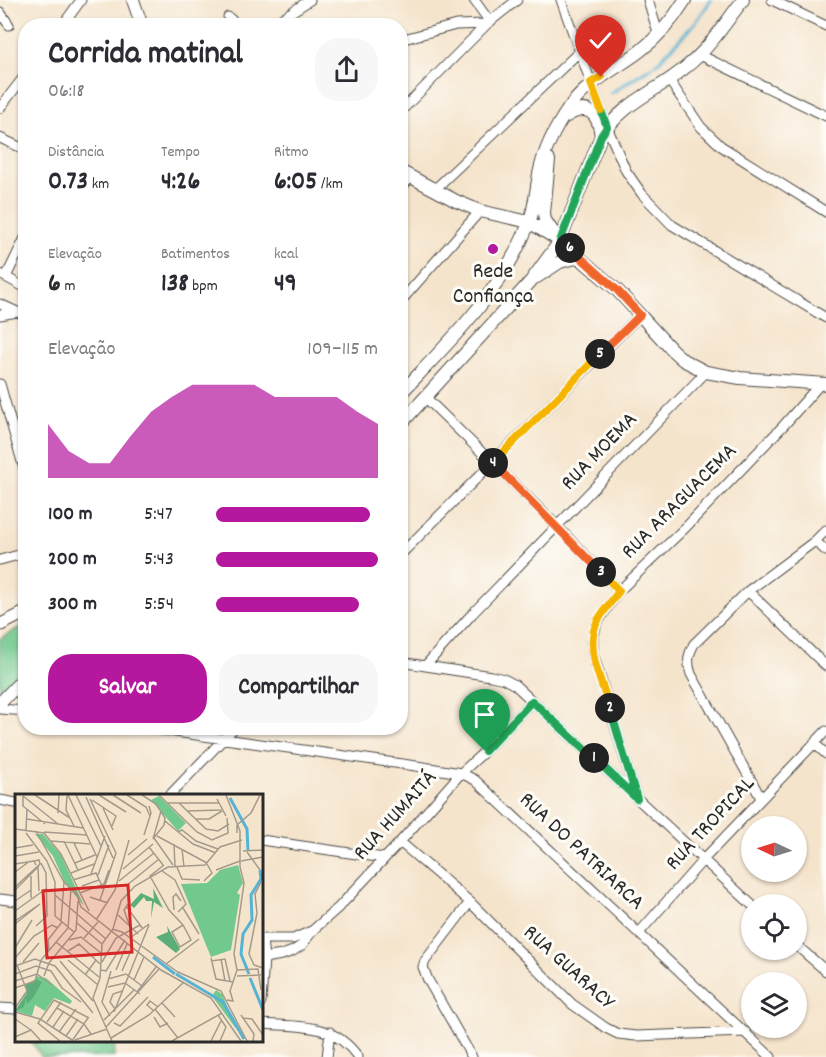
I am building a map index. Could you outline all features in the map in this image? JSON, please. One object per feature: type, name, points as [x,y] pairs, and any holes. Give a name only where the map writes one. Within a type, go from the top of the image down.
[{"type":"main road","points":[[133,0],[139,18]]},
{"type":"main road","points":[[408,385],[483,304],[506,271],[529,222],[539,172],[551,138],[570,106],[591,83],[642,50],[685,0]]},
{"type":"main road","points":[[408,416],[531,281],[560,241],[604,131],[629,105],[669,80],[700,55],[742,0]]},
{"type":"main road","points":[[561,120],[581,109],[596,112],[604,131]]},
{"type":"main road","points":[[551,138],[544,213],[548,226],[560,241]]},
{"type":"main road","points":[[408,175],[480,211],[529,222],[560,241],[617,290],[672,351],[683,360],[706,372],[740,378],[824,384]]},
{"type":"main road","points":[[531,281],[560,262],[580,256]]},
{"type":"main road","points":[[0,625],[18,616]]},
{"type":"main road","points":[[0,703],[18,684]]},
{"type":"street","points":[[68,18],[81,0]]},
{"type":"street","points":[[282,18],[310,0]]},
{"type":"street","points":[[474,0],[489,23]]},
{"type":"street","points":[[408,104],[489,23],[517,0]]},
{"type":"street","points":[[561,0],[591,83],[596,112]]},
{"type":"street","points":[[648,0],[658,33]]},
{"type":"street","points":[[772,0],[826,26]]},
{"type":"street","points":[[0,12],[9,25]]},
{"type":"street","points":[[408,38],[456,25],[489,23]]},
{"type":"street","points":[[434,190],[579,52]]},
{"type":"street","points":[[700,55],[826,116]]},
{"type":"street","points":[[669,80],[710,137],[826,213]]},
{"type":"street","points":[[0,108],[18,84]]},
{"type":"street","points":[[604,131],[626,171],[661,216],[672,225],[826,318]]},
{"type":"street","points":[[0,138],[18,146]]},
{"type":"street","points":[[408,293],[480,211]]},
{"type":"street","points":[[18,250],[3,275],[18,283]]},
{"type":"street","points":[[0,304],[18,313]]},
{"type":"street","points":[[0,315],[18,314]]},
{"type":"street","points":[[408,547],[640,315]]},
{"type":"street","name":"RUA MOEMA","points":[[426,665],[706,372]]},
{"type":"street","points":[[0,384],[18,448]]},
{"type":"street","name":"RUA ARAGUACEMA","points":[[637,799],[593,653],[593,638],[597,623],[619,591],[687,526],[824,384]]},
{"type":"street","points":[[426,398],[493,462],[619,591]]},
{"type":"street","points":[[761,798],[691,674],[688,654],[694,644],[748,591],[815,541],[826,530]]},
{"type":"street","points":[[815,541],[826,551]]},
{"type":"street","points":[[0,560],[18,555]]},
{"type":"street","points":[[748,591],[826,666]]},
{"type":"street","points":[[408,663],[504,679],[515,685],[741,895]]},
{"type":"street","points":[[15,687],[18,692]]},
{"type":"street","name":"RUA HUMAITÁ","points":[[264,958],[294,951],[302,945],[313,930],[339,907],[461,773],[532,701]]},
{"type":"street","points":[[0,709],[18,710]]},
{"type":"street","name":"RUA TROPICAL","points":[[639,933],[702,861],[826,731]]},
{"type":"street","name":"RUA DO PATRIARCA","points":[[200,735],[461,773],[475,780],[741,1027]]},
{"type":"street","points":[[171,794],[226,735]]},
{"type":"street","points":[[814,743],[826,754]]},
{"type":"street","points":[[0,800],[15,803]]},
{"type":"street","points":[[262,840],[384,858]]},
{"type":"street","name":"RUA GUARACY","points":[[400,842],[470,902],[572,1004],[606,1028],[618,1034],[636,1036],[741,1032]]},
{"type":"street","points":[[0,899],[15,902]]},
{"type":"street","points":[[470,902],[425,961],[423,967],[428,980],[472,1057]]},
{"type":"street","name":"RUA HUMAITÁ","points":[[262,939],[293,939],[313,930]]},
{"type":"street","points":[[262,945],[264,958],[262,987]]},
{"type":"street","points":[[807,955],[826,972]]},
{"type":"street","points":[[0,1008],[15,1009]]},
{"type":"street","points":[[262,1024],[314,1028],[330,1032],[344,1041],[358,1057]]},
{"type":"street","points":[[327,1057],[330,1032]]},
{"type":"street","name":"RUA DO PATRIARCA","points":[[752,1038],[771,1057]]},
{"type":"green space","points":[[18,628],[18,672],[0,691],[0,639]]},
{"type":"green space","points":[[32,1042],[115,1042],[114,1057],[42,1057]]},
{"type":"waterway","points":[[611,93],[656,64],[696,22],[711,0]]},
{"type":"place","name":"Rede Confiança","points":[[493,249]]},
{"type":"route","points":[[485,751],[532,701],[637,799],[593,653],[593,638],[597,623],[619,591],[493,462],[640,315],[617,290],[560,241],[601,136],[607,127],[591,83],[601,77]]}]
